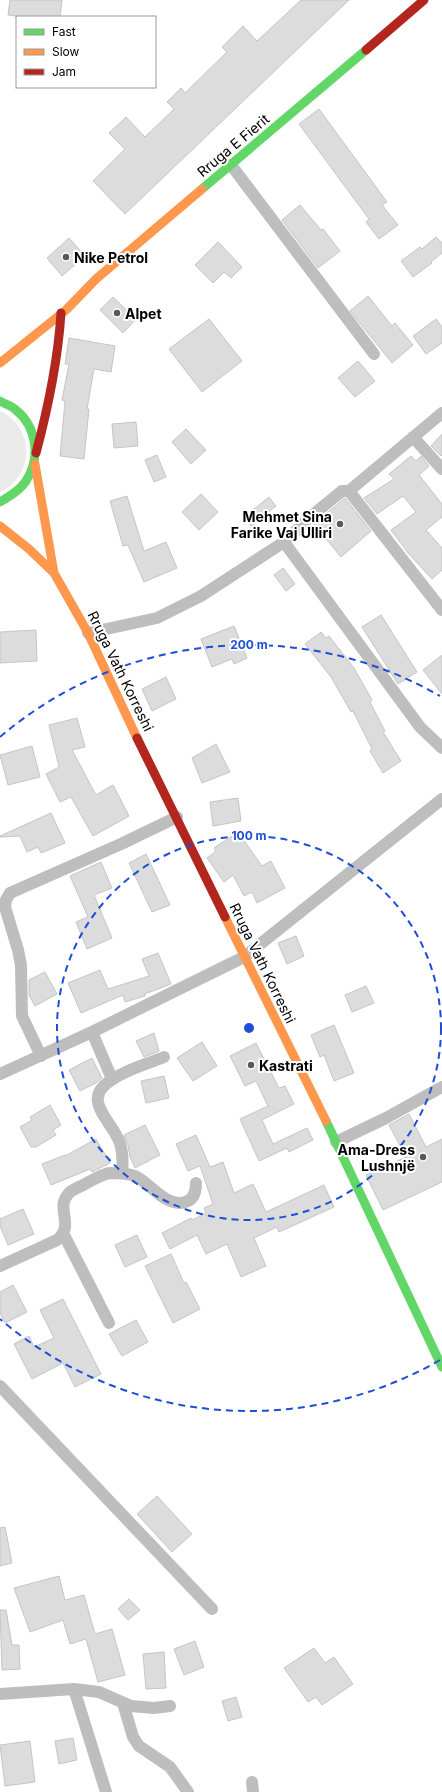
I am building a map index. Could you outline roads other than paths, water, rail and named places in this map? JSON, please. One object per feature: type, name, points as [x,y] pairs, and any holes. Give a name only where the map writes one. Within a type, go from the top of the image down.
[{"type":"main road","name":"Rruga E Fierit","points":[[0,362],[61,314],[96,279],[424,0]]},
{"type":"main road","points":[[0,502],[18,492],[25,484],[35,464],[59,340],[61,314]]},
{"type":"main road","points":[[0,402],[17,411],[25,420],[33,435],[36,453]]},
{"type":"main road","name":"Rruga Vath Korreshi","points":[[35,464],[54,573]]},
{"type":"main road","name":"Rruga Vath Korreshi","points":[[0,526],[29,549],[54,573],[88,633],[117,698],[336,1142],[442,1367]]},
{"type":"main road","points":[[0,530],[10,534]]},
{"type":"street","points":[[231,165],[374,354]]},
{"type":"street","points":[[88,633],[157,618],[201,596],[284,542],[309,518],[342,491],[349,491],[442,413]]},
{"type":"street","points":[[413,437],[442,469]]},
{"type":"street","points":[[349,491],[442,610]]},
{"type":"street","points":[[284,542],[420,727],[442,748]]},
{"type":"street","points":[[0,1074],[92,1032],[244,957],[442,799]]},
{"type":"street","points":[[41,1056],[22,1016],[21,965],[5,906],[6,900],[10,893],[121,844],[177,817]]},
{"type":"street","points":[[92,1032],[112,1079]]},
{"type":"street","points":[[122,1173],[123,1156],[120,1143],[112,1126],[98,1107],[97,1097],[100,1089],[112,1079],[164,1057]]},
{"type":"street","points":[[336,1142],[386,1118],[442,1087]]},
{"type":"street","points":[[109,1323],[64,1235],[66,1226],[63,1208],[64,1199],[70,1192],[108,1173],[122,1173],[135,1176],[169,1201],[181,1204],[190,1201],[196,1192],[196,1183]]},
{"type":"street","points":[[0,1266],[57,1240],[64,1235]]},
{"type":"street","points":[[0,1386],[212,1609]]},
{"type":"street","points":[[74,1689],[106,1792]]},
{"type":"street","points":[[0,1694],[74,1689],[99,1692],[130,1706],[154,1708],[170,1706]]},
{"type":"street","points":[[124,1703],[133,1737],[139,1746],[170,1767],[188,1792]]},
{"type":"place","name":"Nike Petrol","points":[[66,257]]},
{"type":"place","name":"Alpet","points":[[117,313]]},
{"type":"place","name":"Mehmet Sina Farike Vaj Ulliri","points":[[340,524]]},
{"type":"place","name":"Kastrati","points":[[251,1065]]},
{"type":"place","name":"Ama-Dress Lushnjë","points":[[423,1157]]}]
